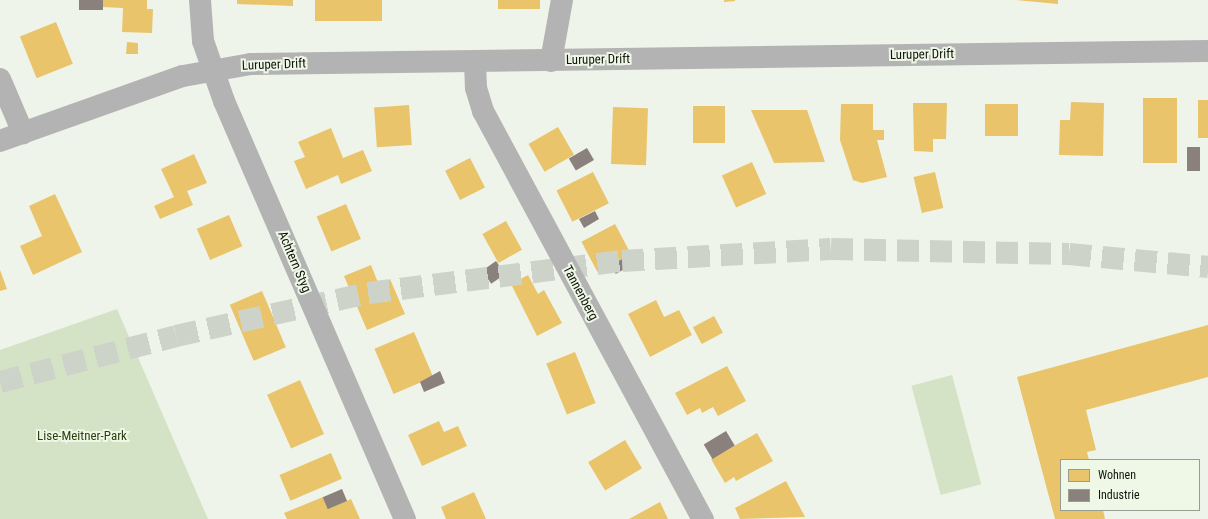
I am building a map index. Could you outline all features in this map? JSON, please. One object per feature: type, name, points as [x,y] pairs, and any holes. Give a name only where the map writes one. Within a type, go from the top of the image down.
[{"type":"street","name":"Achtern Styg","points":[[200,0],[203,41],[212,68],[405,519]]},
{"type":"street","points":[[551,61],[562,0]]},
{"type":"street","name":"Luruper Drift","points":[[0,141],[212,68],[251,64],[1208,51]]},
{"type":"street","name":"Tannenberg","points":[[475,61],[476,88],[483,111],[703,519]]},
{"type":"street","points":[[0,79],[23,133]]},
{"type":"green space","name":"Lise-Meitner-Park","points":[[117,309],[208,519],[0,519],[0,350]]},
{"type":"green space","points":[[952,375],[981,484],[941,495],[911,386]]},
{"type":"building: Wohnen","points":[[103,0],[147,0],[147,9],[153,9],[152,33],[122,32],[123,8],[102,7]]},
{"type":"building: Wohnen","points":[[237,0],[293,0],[293,6],[237,4]]},
{"type":"building: Wohnen","points":[[315,0],[382,0],[382,21],[315,21]]},
{"type":"building: Wohnen","points":[[498,0],[540,0],[540,9],[498,9]]},
{"type":"building: Wohnen","points":[[724,0],[735,0],[735,1],[724,2]]},
{"type":"building: Wohnen","points":[[1015,0],[1058,0],[1058,4]]},
{"type":"building: Wohnen","points":[[56,22],[73,64],[37,78],[20,37]]},
{"type":"building: Wohnen","points":[[127,42],[138,43],[138,54],[126,54]]},
{"type":"building: Wohnen","points":[[1143,98],[1177,98],[1177,163],[1143,163]]},
{"type":"building: Wohnen","points":[[1198,100],[1208,100],[1208,138],[1198,138]]},
{"type":"building: Wohnen","points":[[1071,102],[1104,103],[1103,156],[1059,155],[1060,120],[1070,120]]},
{"type":"building: Wohnen","points":[[913,103],[947,103],[946,139],[933,139],[933,152],[914,151]]},
{"type":"building: Wohnen","points":[[841,104],[873,104],[873,130],[884,130],[884,140],[877,140],[887,177],[862,183],[853,180],[840,140]]},
{"type":"building: Wohnen","points":[[985,104],[1018,104],[1018,136],[985,136]]},
{"type":"building: Wohnen","points":[[409,105],[412,145],[377,147],[374,107]]},
{"type":"building: Wohnen","points":[[693,106],[725,106],[725,143],[693,143]]},
{"type":"building: Wohnen","points":[[613,107],[648,108],[646,165],[611,164]]},
{"type":"building: Wohnen","points":[[751,110],[807,110],[825,162],[774,163]]},
{"type":"building: Wohnen","points":[[558,127],[574,155],[545,172],[529,144]]},
{"type":"building: Wohnen","points":[[331,128],[343,158],[363,150],[372,171],[341,184],[338,175],[306,189],[294,161],[305,157],[298,142]]},
{"type":"building: Wohnen","points":[[194,154],[207,183],[187,191],[193,205],[160,219],[154,206],[174,197],[161,169]]},
{"type":"building: Wohnen","points":[[470,158],[485,187],[460,200],[445,171]]},
{"type":"building: Wohnen","points":[[752,162],[766,194],[736,207],[722,175]]},
{"type":"building: Wohnen","points":[[593,172],[609,203],[572,222],[556,191]]},
{"type":"building: Wohnen","points":[[935,172],[943,208],[922,213],[914,177]]},
{"type":"building: Wohnen","points":[[55,194],[82,252],[33,275],[20,246],[42,236],[29,206]]},
{"type":"building: Wohnen","points":[[346,204],[361,239],[331,251],[317,217]]},
{"type":"building: Wohnen","points":[[229,215],[242,246],[210,260],[197,229]]},
{"type":"building: Wohnen","points":[[506,221],[522,250],[498,263],[482,234]]},
{"type":"building: Wohnen","points":[[615,224],[631,254],[597,272],[581,242]]},
{"type":"building: Wohnen","points":[[371,265],[379,285],[390,279],[405,314],[367,330],[344,276]]},
{"type":"building: Wohnen","points":[[0,270],[7,289],[0,291]]},
{"type":"building: Wohnen","points":[[528,275],[538,294],[544,290],[562,323],[537,336],[511,284]]},
{"type":"building: Wohnen","points":[[262,291],[286,347],[254,361],[230,305]]},
{"type":"building: Wohnen","points":[[656,300],[664,317],[679,310],[692,335],[650,357],[628,314]]},
{"type":"building: Wohnen","points":[[714,316],[723,333],[702,344],[693,327]]},
{"type":"building: Wohnen","points":[[1208,325],[1208,377],[1086,410],[1096,450],[1087,452],[1089,459],[1060,459],[1060,511],[1103,511],[1105,519],[1055,519],[1017,377]]},
{"type":"building: Wohnen","points":[[414,332],[433,377],[394,394],[374,349]]},
{"type":"building: Wohnen","points":[[575,352],[596,403],[567,415],[546,364]]},
{"type":"building: Wohnen","points":[[727,366],[746,401],[718,416],[713,407],[702,413],[700,408],[687,415],[675,393]]},
{"type":"building: Wohnen","points":[[300,380],[324,434],[291,449],[267,395]]},
{"type":"building: Wohnen","points":[[439,421],[444,432],[458,426],[467,446],[422,466],[408,435]]},
{"type":"building: Wohnen","points":[[757,433],[773,461],[736,481],[734,477],[725,483],[711,459]]},
{"type":"building: Wohnen","points":[[625,440],[642,468],[605,490],[588,462]]},
{"type":"building: Wohnen","points":[[331,453],[342,479],[290,501],[279,475]]},
{"type":"building: Wohnen","points":[[786,481],[805,517],[740,519],[735,508]]},
{"type":"building: Wohnen","points":[[474,492],[486,519],[446,519],[441,507]]},
{"type":"building: Wohnen","points":[[323,497],[328,509],[351,499],[360,519],[287,519],[284,513]]},
{"type":"building: Wohnen","points":[[660,502],[668,519],[629,519]]},
{"type":"building: Industrie","points":[[79,0],[103,0],[103,10],[79,10]]},
{"type":"building: Industrie","points":[[1187,147],[1200,147],[1200,171],[1187,171]]},
{"type":"building: Industrie","points":[[587,148],[594,160],[576,171],[569,159]]},
{"type":"building: Industrie","points":[[595,211],[599,219],[584,228],[579,219]]},
{"type":"building: Industrie","points":[[631,254],[636,263],[616,274],[611,265]]},
{"type":"building: Industrie","points":[[496,261],[505,274],[491,284],[482,271]]},
{"type":"building: Industrie","points":[[440,371],[445,383],[424,392],[420,382]]},
{"type":"building: Industrie","points":[[726,431],[735,446],[712,459],[704,444]]},
{"type":"building: Industrie","points":[[342,489],[347,501],[328,509],[323,497]]},
{"type":"tunnel","points":[[0,382],[176,336],[368,293],[622,261],[831,249],[1069,254],[1208,267]]}]
